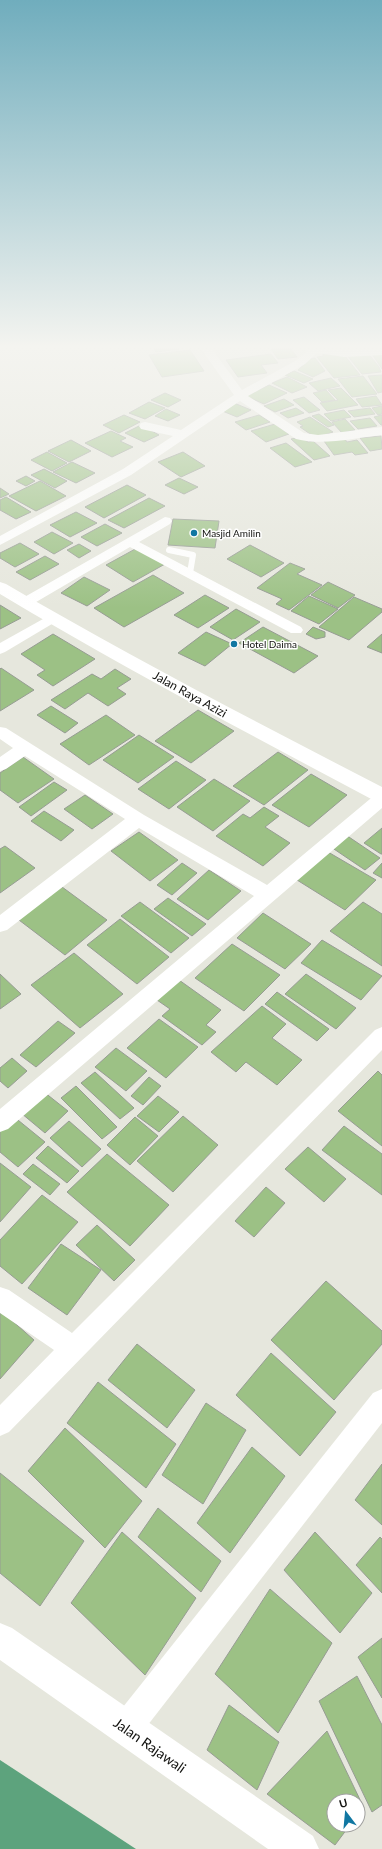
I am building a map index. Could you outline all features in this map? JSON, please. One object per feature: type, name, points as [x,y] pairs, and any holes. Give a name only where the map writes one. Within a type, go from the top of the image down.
[{"type":"street","points":[[0,541],[127,472],[179,435]]},
{"type":"street","points":[[299,435],[307,438],[328,438],[349,435]]},
{"type":"street","points":[[26,602],[165,521]]},
{"type":"street","points":[[130,542],[296,630]]},
{"type":"street","name":"Jalan Raya Azizi","points":[[0,587],[52,618],[382,797]]},
{"type":"street","points":[[0,650],[52,618]]},
{"type":"street","points":[[0,732],[138,819],[268,895]]},
{"type":"street","points":[[0,766],[24,748]]},
{"type":"street","points":[[0,1122],[382,797]]},
{"type":"street","points":[[0,925],[138,819]]},
{"type":"street","points":[[0,1423],[382,1036]]},
{"type":"street","points":[[0,1299],[73,1348]]},
{"type":"street","points":[[126,1728],[382,1402]]},
{"type":"street","name":"Jalan Rajawali","points":[[0,1640],[300,1849]]},
{"type":"lane","points":[[169,550],[193,555],[190,573]]},
{"type":"shaded area","points":[[0,1760],[136,1849],[0,1849]]},
{"type":"building","points":[[102,435],[120,435],[126,438],[120,441],[133,447],[112,457],[85,443]]},
{"type":"building","points":[[130,435],[158,435],[144,442]]},
{"type":"building","points":[[257,435],[285,435],[266,442]]},
{"type":"building","points":[[312,435],[324,435],[316,438]]},
{"type":"building","points":[[381,436],[382,449],[370,451],[360,438]]},
{"type":"building","points":[[301,437],[308,442],[313,441],[330,456],[314,460],[291,439]]},
{"type":"building","points":[[344,438],[347,442],[357,440],[368,453],[355,455],[352,452],[334,455],[324,441]]},
{"type":"building","points":[[71,440],[91,451],[69,462],[48,451]]},
{"type":"building","points":[[286,443],[312,462],[295,467],[270,448]]},
{"type":"building","points":[[47,452],[67,463],[52,471],[31,460]]},
{"type":"building","points":[[183,452],[205,466],[181,477],[158,462]]},
{"type":"building","points":[[72,462],[95,473],[76,483],[53,472]]},
{"type":"building","points":[[44,469],[67,481],[55,488],[31,475]]},
{"type":"building","points":[[26,476],[35,481],[26,486],[16,481]]},
{"type":"building","points":[[179,478],[198,487],[184,494],[165,485]]},
{"type":"building","points":[[40,481],[66,496],[36,511],[9,496]]},
{"type":"building","points":[[127,485],[146,495],[104,518],[85,507]]},
{"type":"building","points":[[0,488],[9,494],[0,498]]},
{"type":"building","points":[[6,497],[31,512],[16,519],[0,510],[0,500]]},
{"type":"building","points":[[149,498],[165,506],[124,528],[108,520]]},
{"type":"building","points":[[76,512],[97,523],[70,537],[50,525]]},
{"type":"building","name":"Masjid Amilin","points":[[173,519],[219,521],[215,548],[168,545]]},
{"type":"building","points":[[105,524],[122,533],[97,546],[81,537]]},
{"type":"building","points":[[52,532],[73,543],[54,554],[34,542]]},
{"type":"building","points":[[20,543],[39,554],[15,567],[0,558],[0,553]]},
{"type":"building","points":[[79,544],[91,551],[79,558],[67,550]]},
{"type":"building","points":[[250,545],[284,563],[261,577],[227,559]]},
{"type":"building","points":[[137,548],[165,564],[133,582],[106,565]]},
{"type":"building","points":[[45,556],[59,564],[30,580],[16,572]]},
{"type":"building","points":[[290,563],[305,569],[297,574],[322,585],[289,610],[276,604],[282,599],[257,588]]},
{"type":"building","points":[[153,575],[184,593],[124,627],[94,608]]},
{"type":"building","points":[[84,577],[110,590],[87,606],[61,593]]},
{"type":"building","points":[[328,582],[355,595],[338,608],[311,595]]},
{"type":"building","points":[[205,595],[229,608],[198,628],[174,615]]},
{"type":"building","points":[[309,596],[338,609],[319,624],[291,611]]},
{"type":"building","points":[[354,597],[382,609],[382,612],[349,640],[319,627]]},
{"type":"building","points":[[0,605],[21,618],[0,629]]},
{"type":"building","points":[[236,609],[260,622],[233,640],[210,627]]},
{"type":"building","points":[[263,627],[318,656],[294,673],[239,643]]},
{"type":"building","points":[[313,627],[325,632],[325,637],[316,639],[306,634]]},
{"type":"building","points":[[206,632],[232,644],[205,666],[178,653]]},
{"type":"building","points":[[53,634],[95,659],[53,686],[37,675],[45,670],[21,654]]},
{"type":"building","points":[[382,634],[382,653],[367,647]]},
{"type":"building","points":[[1,668],[34,690],[0,711],[0,669]]},
{"type":"building","points":[[115,669],[131,679],[117,688],[126,694],[108,706],[88,693],[65,709],[51,700],[92,674],[101,679]]},
{"type":"building","points":[[51,706],[78,723],[65,733],[37,715]]},
{"type":"building","points":[[198,710],[234,731],[191,763],[155,741]]},
{"type":"building","points":[[106,715],[135,735],[89,765],[60,744]]},
{"type":"building","points":[[139,735],[174,757],[138,783],[103,760]]},
{"type":"building","points":[[278,752],[308,770],[264,805],[233,786]]},
{"type":"building","points":[[23,757],[54,779],[18,803],[0,790],[0,773]]},
{"type":"building","points":[[176,761],[206,780],[169,809],[138,789]]},
{"type":"building","points":[[311,774],[347,795],[309,827],[272,805]]},
{"type":"building","points":[[214,779],[250,801],[213,831],[177,807]]},
{"type":"building","points":[[54,782],[67,790],[31,816],[19,807]]},
{"type":"building","points":[[85,795],[113,814],[92,829],[64,809]]},
{"type":"building","points":[[264,807],[279,816],[265,827],[290,843],[263,866],[216,836],[243,814],[250,818]]},
{"type":"building","points":[[44,811],[74,830],[61,841],[31,821]]},
{"type":"building","points":[[382,828],[382,854],[381,854],[364,843]]},
{"type":"building","points":[[139,832],[178,860],[150,881],[111,851]]},
{"type":"building","points":[[343,833],[380,858],[365,870],[328,845]]},
{"type":"building","points":[[5,846],[35,868],[0,893],[0,849]]},
{"type":"building","points":[[328,852],[376,880],[345,910],[297,880]]},
{"type":"building","points":[[182,863],[197,873],[172,895],[157,885]]},
{"type":"building","points":[[382,863],[382,878],[373,873]]},
{"type":"building","points":[[209,870],[241,891],[208,920],[177,899]]},
{"type":"building","points":[[58,884],[107,920],[65,955],[15,917]]},
{"type":"building","points":[[168,898],[206,924],[192,936],[154,909]]},
{"type":"building","points":[[140,902],[189,938],[171,953],[121,916]]},
{"type":"building","points":[[363,902],[382,914],[382,966],[330,931]]},
{"type":"building","points":[[263,913],[311,944],[285,969],[237,938]]},
{"type":"building","points":[[120,919],[169,957],[137,984],[87,945]]},
{"type":"building","points":[[322,940],[382,976],[361,1000],[301,963]]},
{"type":"building","points":[[232,944],[280,975],[244,1011],[195,978]]},
{"type":"building","points":[[74,953],[123,994],[80,1028],[31,985]]},
{"type":"building","points":[[0,974],[21,994],[0,1009]]},
{"type":"building","points":[[306,974],[356,1008],[336,1029],[285,994]]},
{"type":"building","points":[[179,980],[221,1010],[206,1025],[216,1032],[202,1045],[162,1016],[170,1009],[157,1000]]},
{"type":"building","points":[[277,992],[329,1029],[317,1041],[265,1004]]},
{"type":"building","points":[[262,1006],[286,1024],[272,1038],[302,1060],[277,1085],[246,1062],[236,1072],[211,1052]]},
{"type":"building","points":[[159,1019],[198,1047],[166,1078],[127,1048]]},
{"type":"building","points":[[58,1021],[75,1033],[36,1067],[20,1055]]},
{"type":"building","points":[[116,1048],[147,1071],[126,1091],[95,1067]]},
{"type":"building","points":[[12,1058],[27,1071],[8,1088],[0,1081],[0,1068]]},
{"type":"building","points":[[378,1071],[382,1075],[382,1146],[338,1111]]},
{"type":"building","points":[[95,1072],[134,1108],[120,1119],[81,1083]]},
{"type":"building","points":[[149,1077],[161,1086],[143,1105],[131,1096]]},
{"type":"building","points":[[76,1086],[117,1127],[102,1139],[61,1098]]},
{"type":"building","points":[[44,1092],[68,1111],[45,1133],[21,1113]]},
{"type":"building","points":[[158,1096],[179,1112],[159,1132],[137,1116]]},
{"type":"building","points":[[13,1116],[45,1142],[18,1167],[0,1152],[0,1129]]},
{"type":"building","points":[[183,1116],[218,1145],[173,1192],[137,1161]]},
{"type":"building","points":[[135,1117],[158,1136],[130,1165],[107,1145]]},
{"type":"building","points":[[69,1121],[101,1149],[82,1167],[50,1138]]},
{"type":"building","points":[[344,1126],[382,1154],[382,1195],[322,1150]]},
{"type":"building","points":[[48,1146],[79,1171],[67,1183],[36,1158]]},
{"type":"building","points":[[308,1147],[346,1179],[324,1202],[285,1169]]},
{"type":"building","points":[[107,1154],[169,1205],[130,1246],[67,1192]]},
{"type":"building","points":[[0,1163],[31,1187],[0,1222]]},
{"type":"building","points":[[33,1164],[60,1184],[50,1195],[23,1174]]},
{"type":"building","points":[[266,1187],[285,1203],[254,1237],[235,1221]]},
{"type":"building","points":[[42,1195],[78,1222],[22,1284],[0,1266],[0,1240]]},
{"type":"building","points":[[97,1225],[135,1260],[114,1281],[76,1245]]},
{"type":"building","points":[[61,1244],[101,1270],[67,1315],[28,1288]]},
{"type":"building","points":[[326,1281],[382,1331],[382,1344],[334,1400],[271,1340]]},
{"type":"building","points":[[0,1310],[34,1340],[0,1379]]},
{"type":"building","points":[[137,1344],[195,1390],[167,1428],[108,1380]]},
{"type":"building","points":[[271,1353],[336,1412],[300,1456],[236,1395]]},
{"type":"building","points":[[98,1382],[176,1444],[146,1488],[67,1423]]},
{"type":"building","points":[[206,1403],[246,1430],[203,1504],[162,1475]]},
{"type":"building","points":[[65,1428],[142,1501],[105,1548],[28,1471]]},
{"type":"building","points":[[252,1447],[285,1476],[230,1553],[197,1523]]},
{"type":"building","points":[[382,1464],[382,1525],[355,1500]]},
{"type":"building","points":[[0,1473],[84,1541],[40,1606],[0,1573]]},
{"type":"building","points":[[158,1508],[221,1561],[201,1592],[138,1537]]},
{"type":"building","points":[[122,1532],[196,1598],[145,1675],[71,1603]]},
{"type":"building","points":[[315,1532],[372,1593],[340,1633],[284,1570]]},
{"type":"building","points":[[380,1537],[382,1539],[382,1593],[356,1565]]},
{"type":"building","points":[[270,1589],[332,1643],[278,1733],[215,1674]]},
{"type":"building","points":[[382,1638],[382,1698],[358,1657]]},
{"type":"building","points":[[357,1676],[382,1725],[382,1805],[372,1812],[366,1799],[366,1793],[363,1793],[319,1701]]},
{"type":"building","points":[[229,1705],[279,1742],[257,1790],[207,1750]]},
{"type":"building","points":[[327,1731],[357,1793],[326,1793],[326,1833],[344,1833],[335,1845],[267,1794]]},
{"type":"place","name":"Masjid Amilin","points":[[194,533]]},
{"type":"place","name":"Hotel Daima","points":[[234,644]]}]
